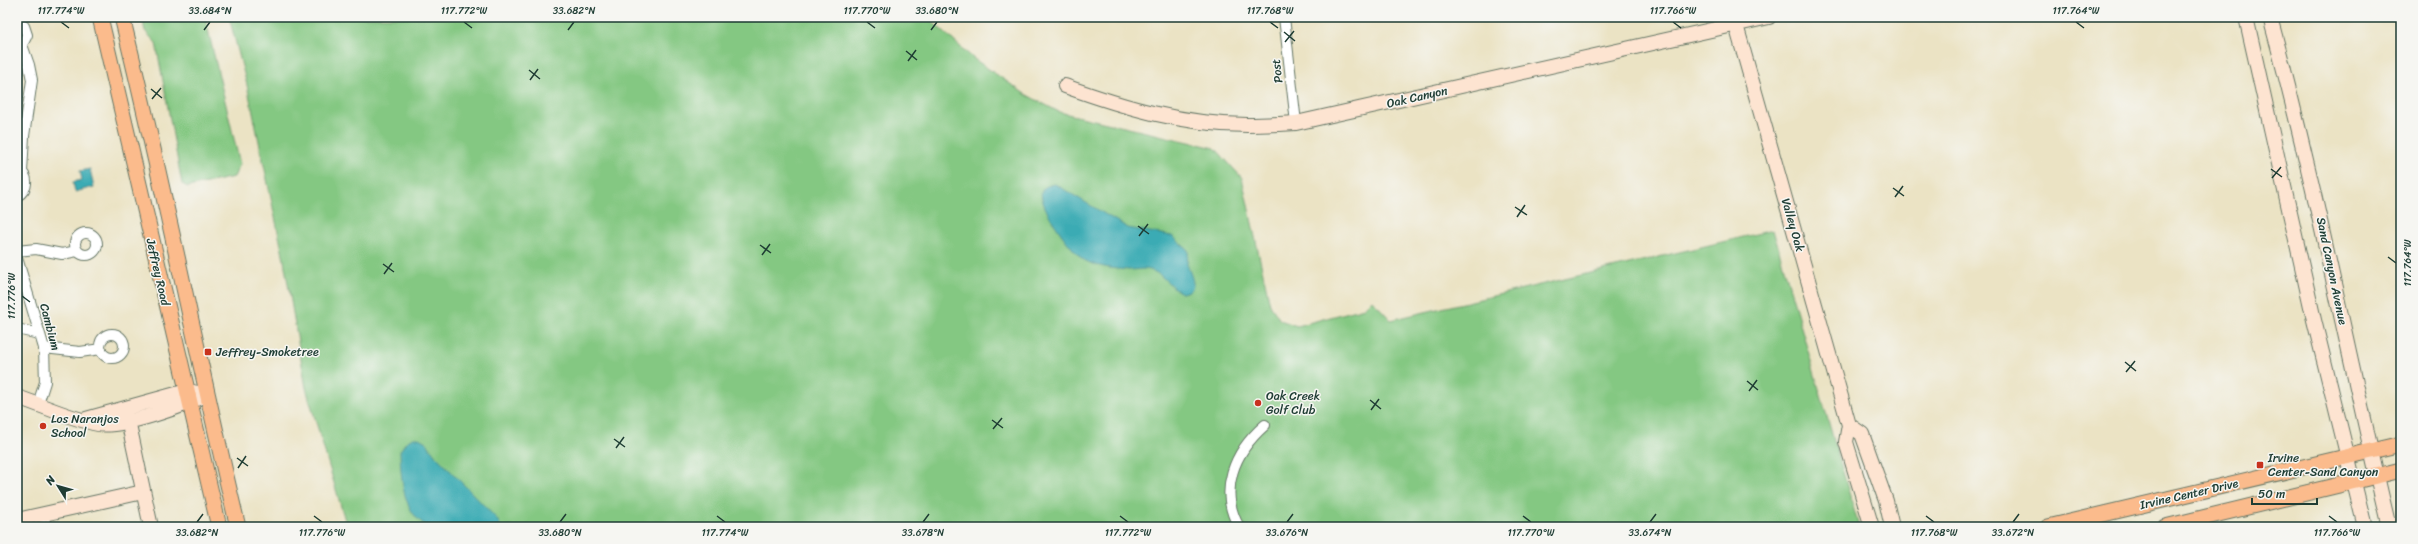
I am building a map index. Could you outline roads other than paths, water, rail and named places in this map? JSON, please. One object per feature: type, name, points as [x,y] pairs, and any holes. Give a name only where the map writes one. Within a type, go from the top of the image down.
[{"type":"main road","name":"Jeffrey Road","points":[[100,17],[219,527]]},
{"type":"main road","name":"Jeffrey Road","points":[[122,17],[152,140],[206,394],[238,527]]},
{"type":"main road","name":"Irvine Center Drive","points":[[2048,527],[2401,444]]},
{"type":"main road","points":[[2165,527],[2401,470]]},
{"type":"street","name":"Post","points":[[1284,17],[1296,123]]},
{"type":"street","name":"Oak Canyon","points":[[1064,86],[1111,102],[1158,115],[1202,122],[1247,125],[1296,123],[1769,17]]},
{"type":"street","points":[[2246,17],[2314,320],[2365,527]]},
{"type":"street","name":"Sand Canyon Avenue","points":[[2270,17],[2321,220],[2370,452],[2389,527]]},
{"type":"street","points":[[17,24],[24,26],[27,32],[26,38],[19,42],[30,65],[32,80],[20,171],[26,185],[17,196]]},
{"type":"street","name":"Valley Oak","points":[[1736,25],[1849,425],[1846,442],[1872,527]]},
{"type":"street","points":[[17,252],[36,249],[62,254],[77,251]]},
{"type":"street","name":"Cambium","points":[[17,258],[44,348],[45,382],[38,404]]},
{"type":"street","points":[[17,329],[39,334]]},
{"type":"street","points":[[44,348],[80,352],[101,349]]},
{"type":"street","points":[[86,419],[206,394]]},
{"type":"street","points":[[17,397],[70,416],[86,419],[98,424],[128,420],[188,397]]},
{"type":"street","points":[[128,420],[151,527]]},
{"type":"street","points":[[1239,527],[1232,515],[1228,492],[1238,459],[1250,438],[1265,425]]},
{"type":"street","points":[[1849,425],[1862,434],[1886,501],[1892,527]]},
{"type":"street","points":[[17,520],[44,521],[143,492]]},
{"type":"water","points":[[90,169],[94,187],[75,192],[73,182],[82,180],[80,171]]},
{"type":"water","points":[[1055,184],[1128,228],[1172,236],[1188,250],[1187,263],[1193,281],[1192,289],[1182,293],[1155,272],[1150,270],[1112,268],[1100,266],[1084,260],[1064,238],[1044,206],[1042,197],[1043,189],[1049,185]]},
{"type":"water","points":[[413,438],[419,438],[426,442],[436,456],[497,519],[501,527],[435,528],[421,522],[408,505],[401,472],[400,451],[406,442]]},
{"type":"place","name":"Jeffrey-Smoketree","points":[[208,352]]},
{"type":"place","name":"Oak Creek Golf Club","points":[[1258,403]]},
{"type":"place","name":"Los Naranjos School","points":[[43,426]]},
{"type":"place","name":"Irvine Center-Sand Canyon","points":[[2260,465]]}]
